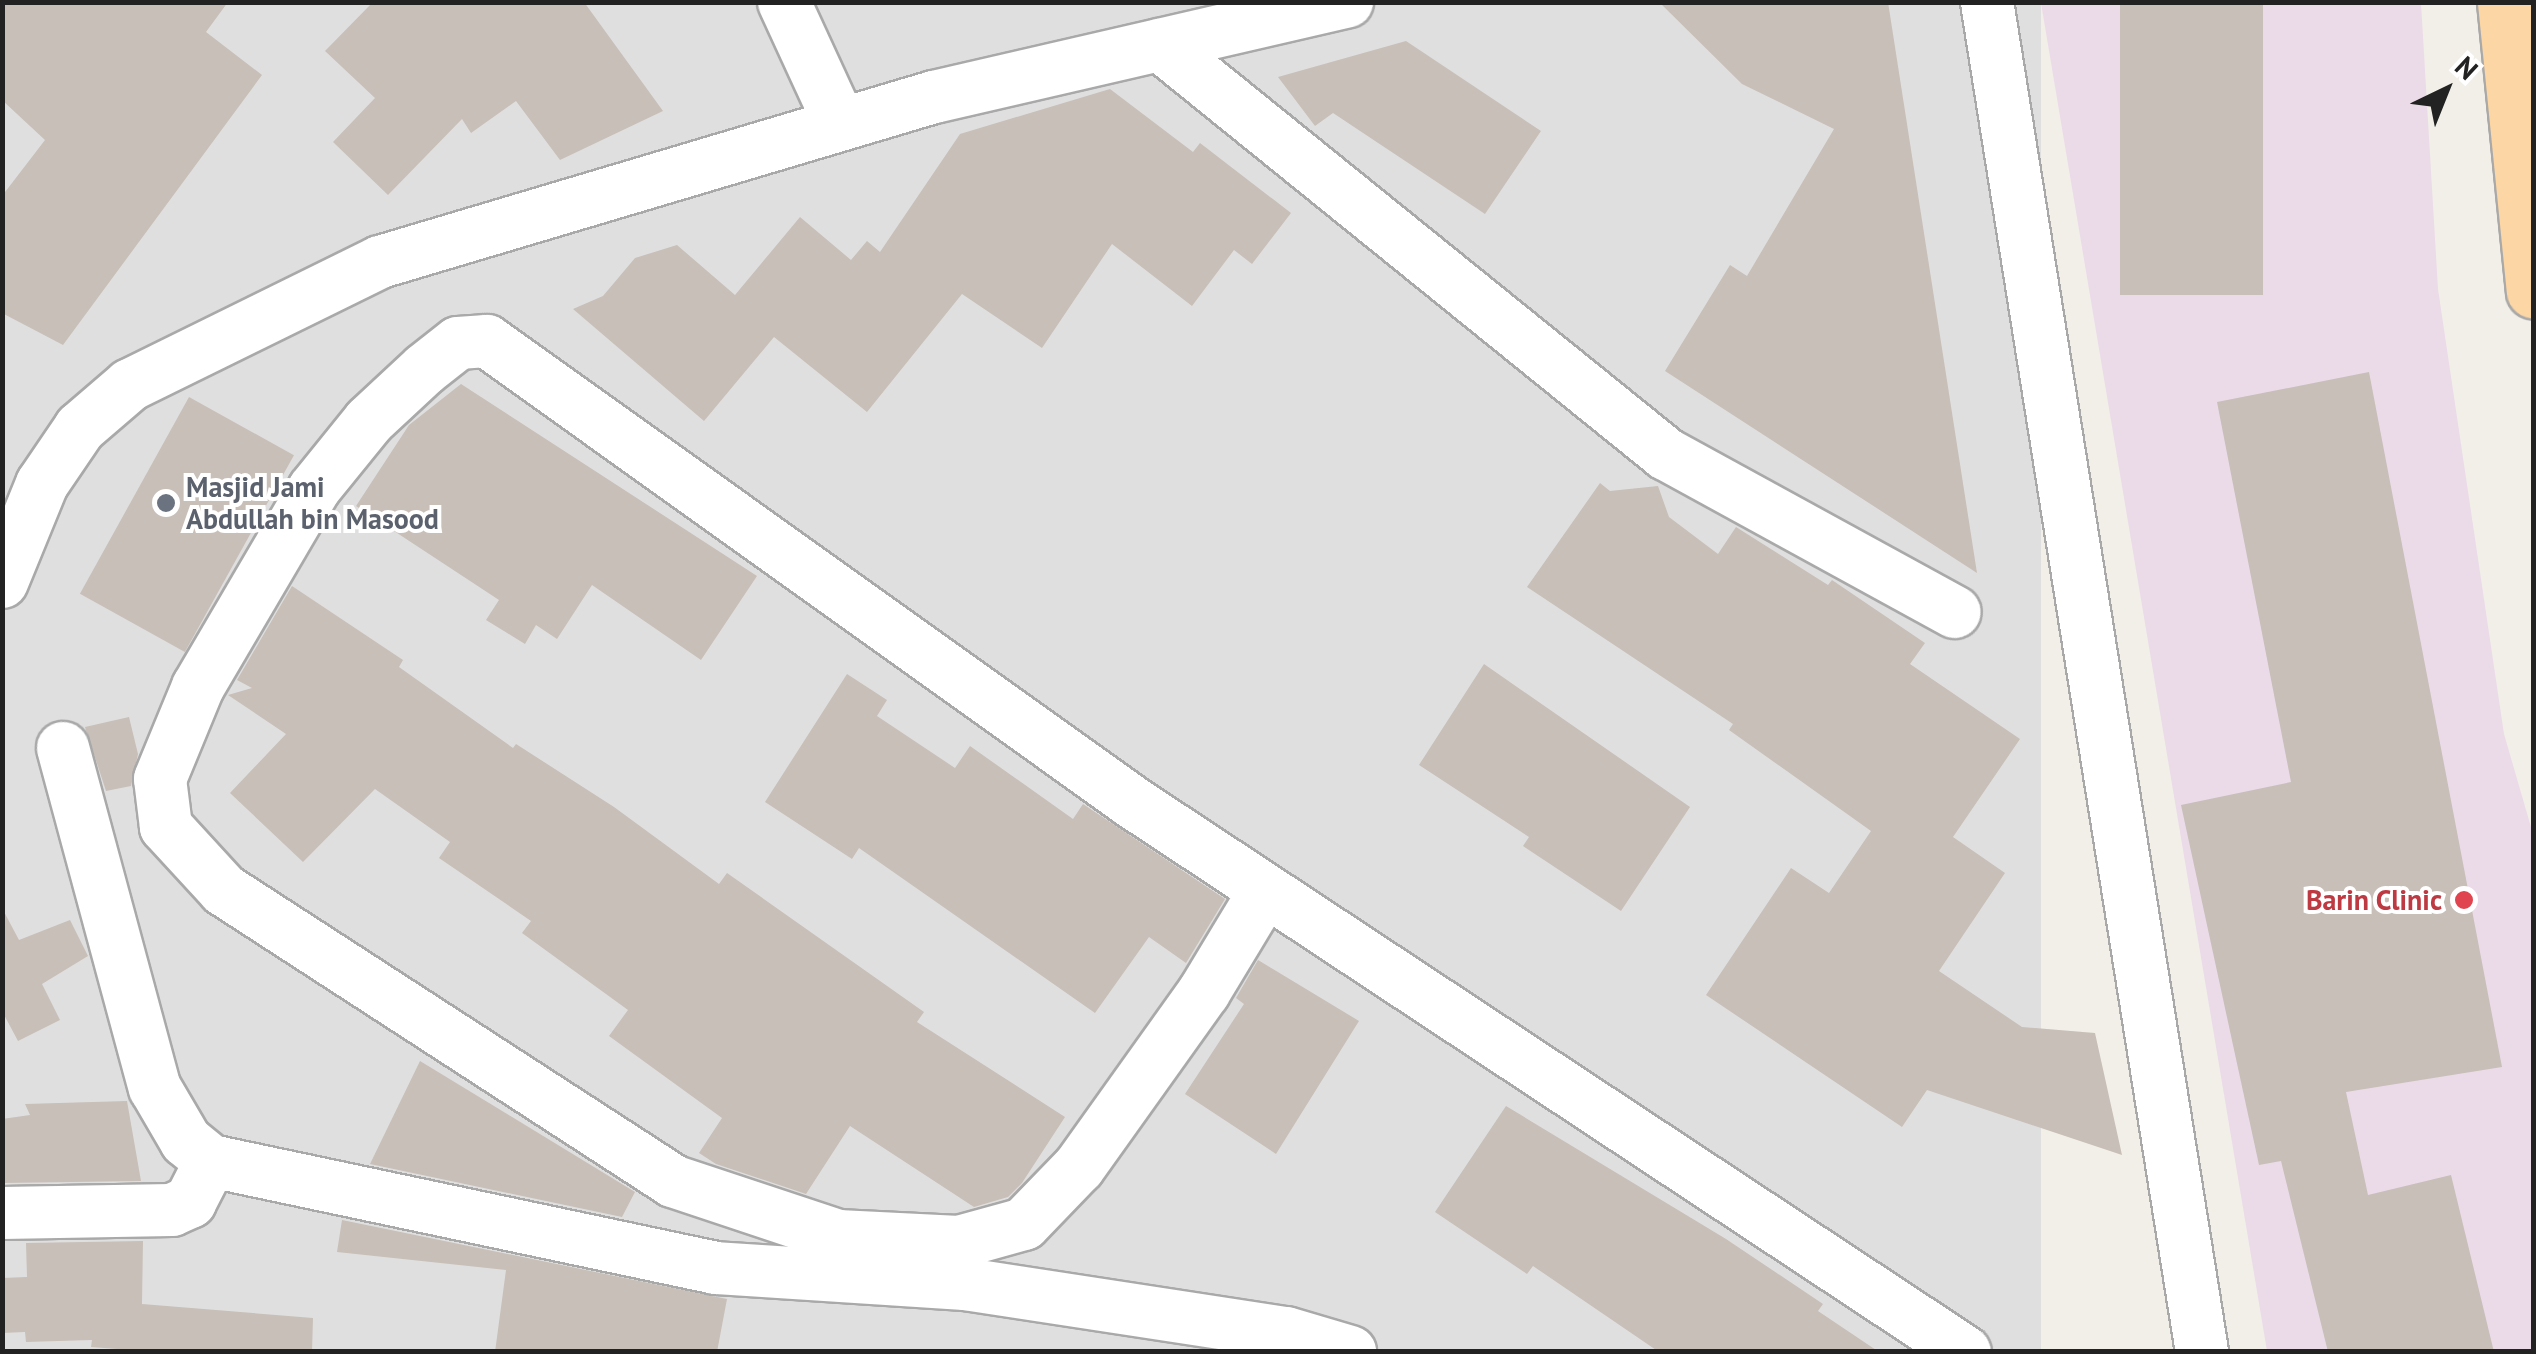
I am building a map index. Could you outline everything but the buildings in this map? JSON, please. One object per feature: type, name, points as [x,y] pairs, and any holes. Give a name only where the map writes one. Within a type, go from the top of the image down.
[{"type":"main road","points":[[2505,2],[2534,292]]},
{"type":"street","points":[[784,2],[840,124]]},
{"type":"street","points":[[2,582],[42,484],[80,428],[130,385],[380,262],[840,124],[1347,2]]},
{"type":"street","points":[[1987,2],[2202,1352]]},
{"type":"street","points":[[1160,45],[1666,454],[1955,612]]},
{"type":"street","points":[[1265,891],[1204,992],[1080,1167],[1024,1224],[959,1242],[838,1236],[673,1180],[224,890],[166,827],[160,779],[198,687],[314,488],[369,421],[425,369],[458,343],[486,341],[1265,891],[1965,1352]]},
{"type":"street","points":[[63,748],[155,1088],[186,1141],[212,1161],[716,1268],[965,1284],[1286,1332],[1350,1352]]},
{"type":"street","points":[[2,1213],[172,1210],[190,1202],[212,1161]]},
{"type":"shaded area","points":[[3,3],[2041,3],[2041,1352],[3,1352]]},
{"type":"shaded area","points":[[2041,3],[2421,3],[2438,289],[2504,734],[2533,834],[2533,1351],[2267,1351]]},
{"type":"place","name":"Masjid Jami Abdullah bin Masood","points":[[166,503]]},
{"type":"place","name":"Barin Clinic","points":[[2464,900]]}]
